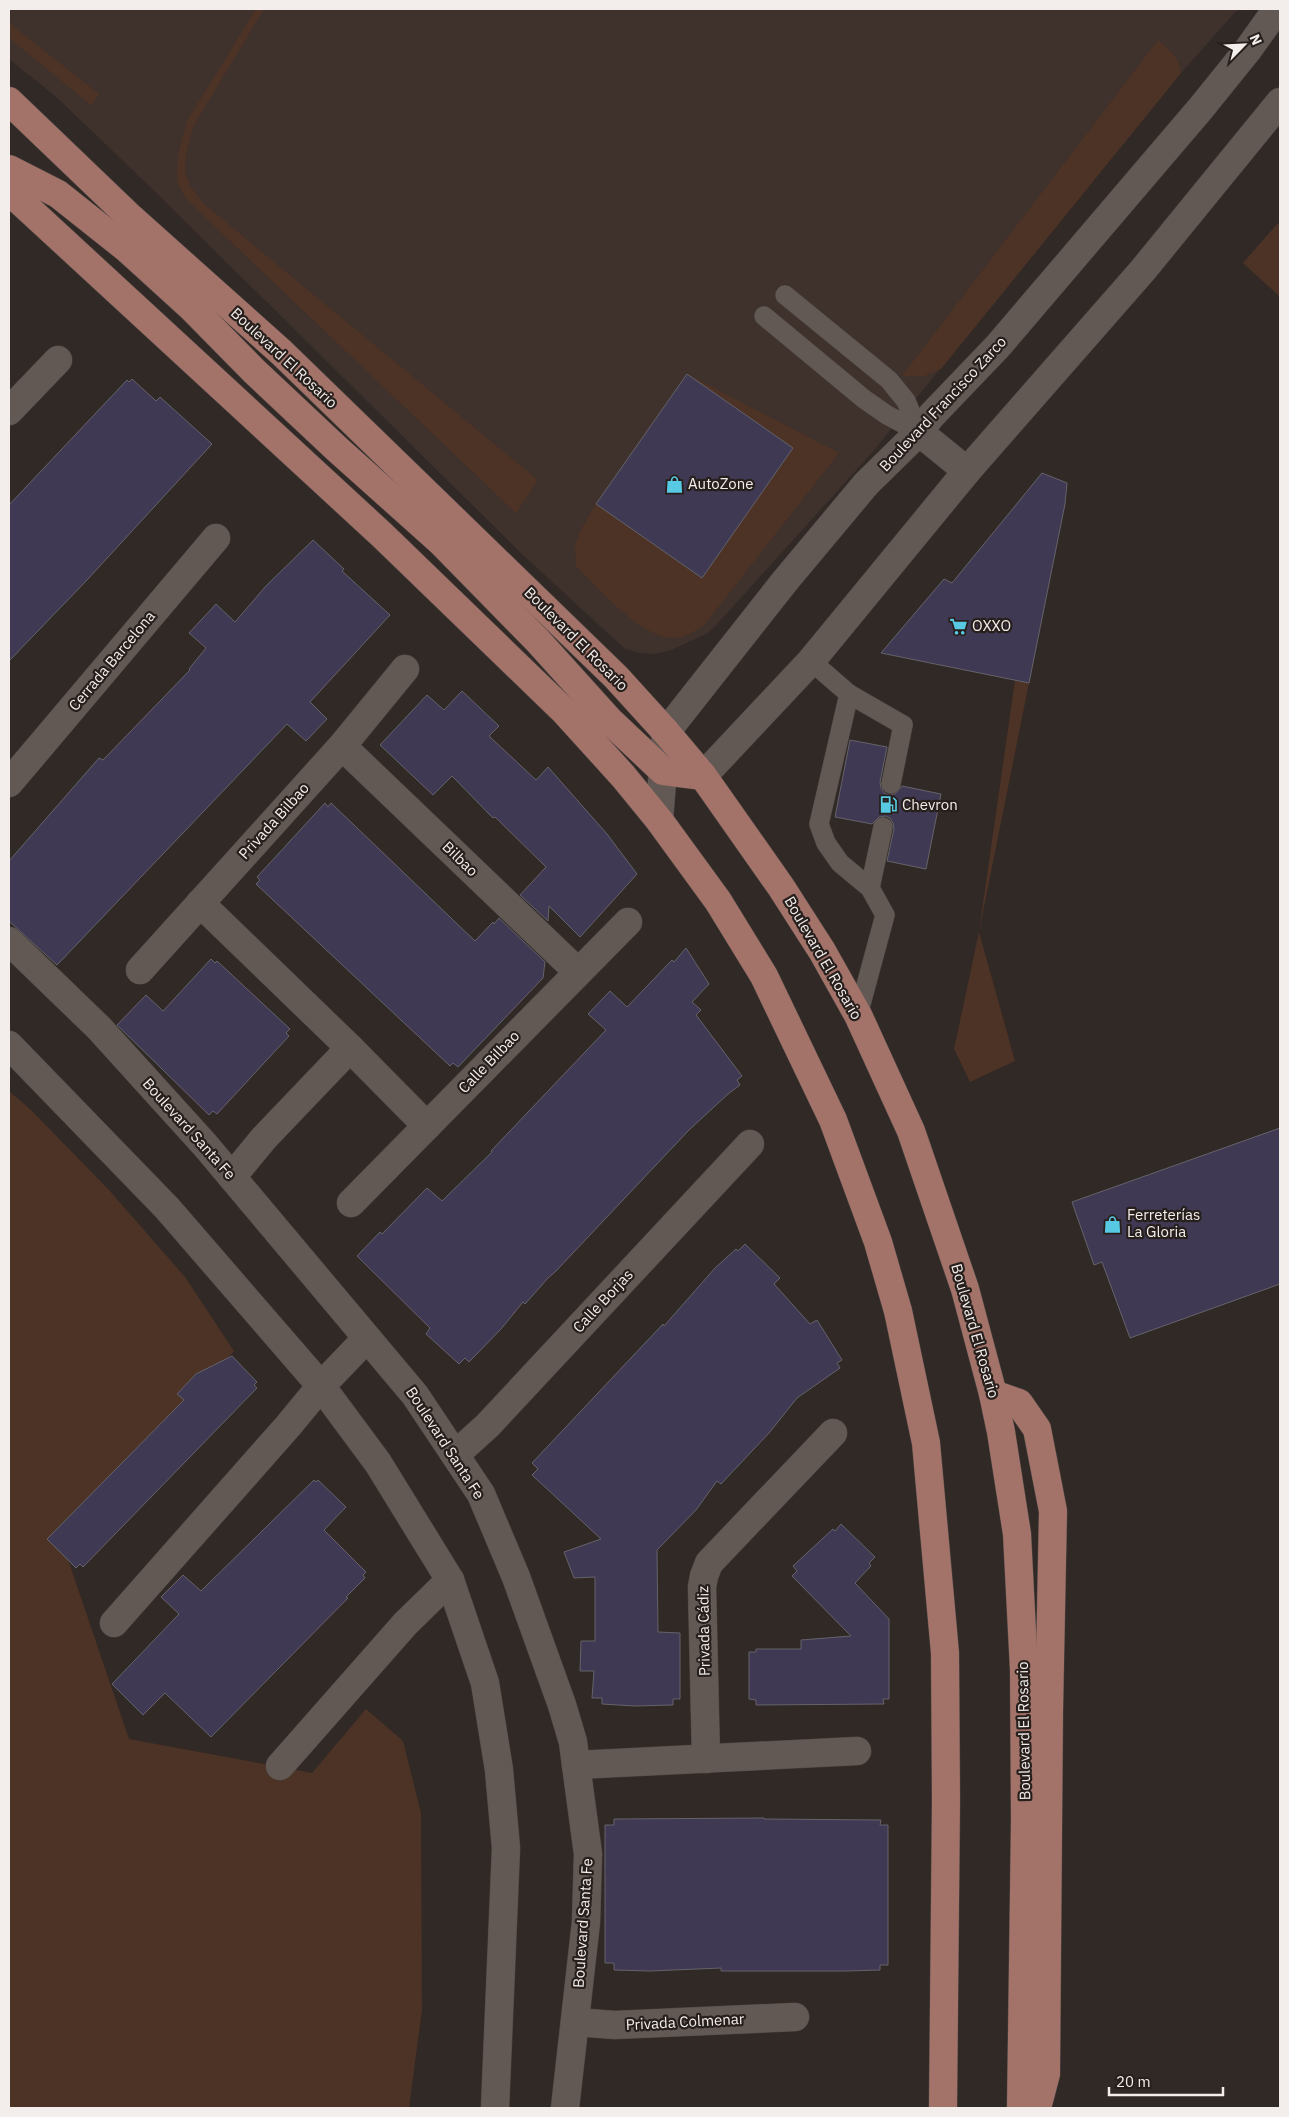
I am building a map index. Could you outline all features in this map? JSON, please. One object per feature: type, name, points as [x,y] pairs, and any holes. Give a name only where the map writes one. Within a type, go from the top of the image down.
[{"type":"main road","name":"Boulevard El Rosario","points":[[9,101],[130,217],[281,352],[616,677],[703,776],[781,887],[822,951],[858,1015],[888,1079],[921,1159],[965,1289],[993,1394],[1001,1432],[1016,1534],[1024,1670],[1025,1819],[1020,2108]]},
{"type":"main road","points":[[9,169],[58,194],[134,254],[337,449],[442,542],[537,640],[610,721],[663,771],[703,776]]},
{"type":"main road","points":[[9,191],[382,535],[564,712],[623,776],[659,820],[718,901],[764,976],[833,1120],[878,1242],[898,1311],[926,1443],[945,1653],[946,1800],[943,2108]]},
{"type":"main road","points":[[993,1394],[1019,1402],[1037,1429],[1053,1511],[1048,1711],[1046,2074],[1037,2108]]},
{"type":"street","name":"Boulevard Francisco Zarco","points":[[666,732],[866,484],[919,432],[931,416],[998,346],[1201,108],[1247,51],[1277,9]]},
{"type":"street","points":[[703,776],[811,661],[967,471],[1143,270],[1280,102]]},
{"type":"street","points":[[9,411],[58,360]]},
{"type":"street","points":[[919,432],[967,471]]},
{"type":"street","name":"Cerrada Barcelona","points":[[9,783],[216,538]]},
{"type":"street","name":"Privada Bilbao","points":[[140,970],[342,746],[405,669]]},
{"type":"street","points":[[659,820],[666,732]]},
{"type":"street","name":"Bilbao","points":[[342,746],[578,972]]},
{"type":"street","points":[[200,903],[350,1048],[427,1126]]},
{"type":"street","name":"Calle Bilbao","points":[[350,1203],[628,922]]},
{"type":"street","name":"Boulevard Santa Fe","points":[[9,941],[99,1028],[205,1145],[415,1395],[480,1494],[516,1577],[562,1705],[573,1742],[588,1854],[586,1922],[565,2108]]},
{"type":"street","points":[[9,1045],[167,1208],[321,1386],[378,1464],[450,1580],[485,1683],[499,1770],[506,1848],[495,2108]]},
{"type":"street","points":[[232,1177],[264,1138],[350,1048]]},
{"type":"street","name":"Calle Borjas","points":[[455,1455],[488,1425],[750,1144]]},
{"type":"street","points":[[114,1623],[321,1386],[367,1338]]},
{"type":"street","name":"Privada Cádiz","points":[[706,1759],[702,1587],[709,1563],[833,1433]]},
{"type":"street","points":[[280,1766],[406,1624],[450,1580]]},
{"type":"street","points":[[576,1765],[857,1751]]},
{"type":"street","name":"Privada Colmenar","points":[[575,2022],[615,2025],[795,2017]]},
{"type":"lane","points":[[785,295],[889,380],[906,401],[919,432]]},
{"type":"lane","points":[[764,316],[864,399],[887,415],[919,432]]},
{"type":"lane","points":[[811,661],[849,694],[903,726],[891,784]]},
{"type":"lane","points":[[849,694],[819,824],[826,843],[840,863],[870,888],[885,915],[858,1015]]},
{"type":"lane","points":[[870,888],[883,826]]},
{"type":"shaded area","points":[[9,9],[1238,9],[1181,73],[871,454],[719,622],[708,633],[669,651],[654,654],[625,649],[524,556],[142,179],[55,96],[9,59]]},
{"type":"shaded area","points":[[256,9],[264,9],[193,127],[186,155],[185,171],[190,186],[205,205],[538,480],[516,513],[185,198],[177,180],[178,155],[187,121]]},
{"type":"shaded area","points":[[9,23],[99,94],[91,105],[9,38]]},
{"type":"shaded area","points":[[1158,40],[1176,58],[1181,73],[941,369],[924,376],[902,376]]},
{"type":"shaded area","points":[[1278,223],[1280,226],[1280,297],[1243,263]]},
{"type":"shaded area","points":[[687,374],[839,453],[705,624],[691,633],[674,638],[661,636],[634,621],[576,566],[575,545],[580,531],[596,504],[702,578],[793,448]]},
{"type":"shaded area","points":[[1015,680],[1029,683],[979,932]]},
{"type":"shaded area","points":[[979,932],[1015,1061],[970,1082],[954,1049]]},
{"type":"shaded area","points":[[9,1091],[31,1110],[109,1190],[185,1277],[234,1351],[62,1542],[129,1739],[312,1773],[366,1709],[403,1741],[421,1813],[422,2010],[409,2108],[9,2108]]},
{"type":"building","points":[[687,374],[793,448],[702,578],[596,504]]},
{"type":"building","points":[[132,379],[156,401],[160,397],[212,444],[87,580],[9,661],[9,505],[127,380],[129,382]]},
{"type":"building","points":[[1042,473],[1067,483],[1065,504],[1029,683],[881,653],[944,579],[952,583]]},
{"type":"building","points":[[313,540],[344,569],[342,571],[390,615],[310,702],[327,719],[306,741],[287,724],[57,965],[9,921],[9,861],[99,758],[103,760],[190,670],[206,648],[189,633],[216,604],[235,622],[266,586]]},
{"type":"building","points":[[462,691],[499,726],[489,736],[536,780],[548,767],[607,834],[637,874],[580,937],[549,906],[548,921],[520,895],[546,867],[495,817],[493,818],[452,776],[433,795],[380,745],[427,695],[444,710]]},
{"type":"building","name":"Chevron","points":[[850,740],[887,747],[880,782],[884,793],[889,795],[895,794],[902,786],[941,794],[926,869],[887,861],[894,829],[890,818],[885,816],[879,817],[872,824],[835,817]]},
{"type":"building","points":[[325,803],[328,807],[331,803],[475,941],[499,918],[545,962],[543,978],[458,1067],[453,1063],[450,1066],[256,884],[260,880],[257,877]]},
{"type":"building","points":[[686,948],[709,984],[692,1002],[701,1010],[696,1015],[742,1076],[737,1080],[740,1085],[689,1130],[525,1304],[523,1302],[501,1329],[469,1362],[465,1358],[459,1364],[426,1334],[430,1328],[357,1256],[380,1232],[382,1234],[427,1188],[442,1201],[492,1152],[606,1030],[588,1014],[610,991],[627,1007]]},
{"type":"building","points":[[211,959],[215,963],[217,961],[290,1029],[286,1033],[289,1036],[217,1114],[213,1111],[209,1115],[117,1025],[146,995],[163,1011]]},
{"type":"building","points":[[1280,1128],[1280,1284],[1130,1338],[1102,1262],[1094,1265],[1072,1202]]},
{"type":"building","points":[[745,1244],[780,1278],[774,1284],[810,1324],[817,1320],[842,1360],[837,1363],[840,1368],[797,1398],[769,1433],[721,1484],[717,1481],[696,1510],[657,1550],[658,1632],[680,1633],[680,1699],[673,1699],[673,1705],[635,1706],[602,1704],[602,1698],[592,1698],[594,1671],[580,1671],[581,1641],[595,1641],[595,1577],[574,1578],[564,1552],[601,1539],[532,1475],[538,1469],[532,1463],[663,1324],[664,1326],[715,1268],[736,1249],[738,1251]]},
{"type":"building","points":[[232,1356],[257,1382],[254,1385],[257,1388],[83,1567],[80,1564],[76,1568],[47,1539],[184,1400],[177,1394],[196,1374]]},
{"type":"building","points":[[314,1480],[316,1482],[318,1480],[346,1507],[324,1530],[366,1572],[363,1575],[365,1578],[346,1597],[348,1598],[211,1737],[165,1693],[143,1715],[112,1684],[179,1614],[161,1597],[183,1575],[201,1591]]},
{"type":"building","points":[[841,1524],[875,1557],[869,1563],[871,1566],[855,1583],[889,1619],[889,1699],[883,1699],[884,1704],[756,1705],[756,1700],[749,1699],[749,1652],[756,1652],[756,1649],[801,1649],[801,1640],[851,1636],[792,1576],[797,1571],[793,1566],[833,1529],[835,1531]]},
{"type":"building","points":[[764,1818],[881,1820],[880,1825],[888,1825],[888,1965],[880,1965],[880,1970],[845,1971],[721,1971],[721,1968],[650,1971],[614,1970],[614,1963],[605,1963],[605,1825],[614,1825],[614,1819]]},
{"type":"place","name":"AutoZone","points":[[674,484]]},
{"type":"place","name":"OXXO","points":[[958,626]]},
{"type":"place","name":"Chevron","points":[[888,805]]},
{"type":"place","name":"Ferreterías La Gloria","points":[[1113,1224]]}]
